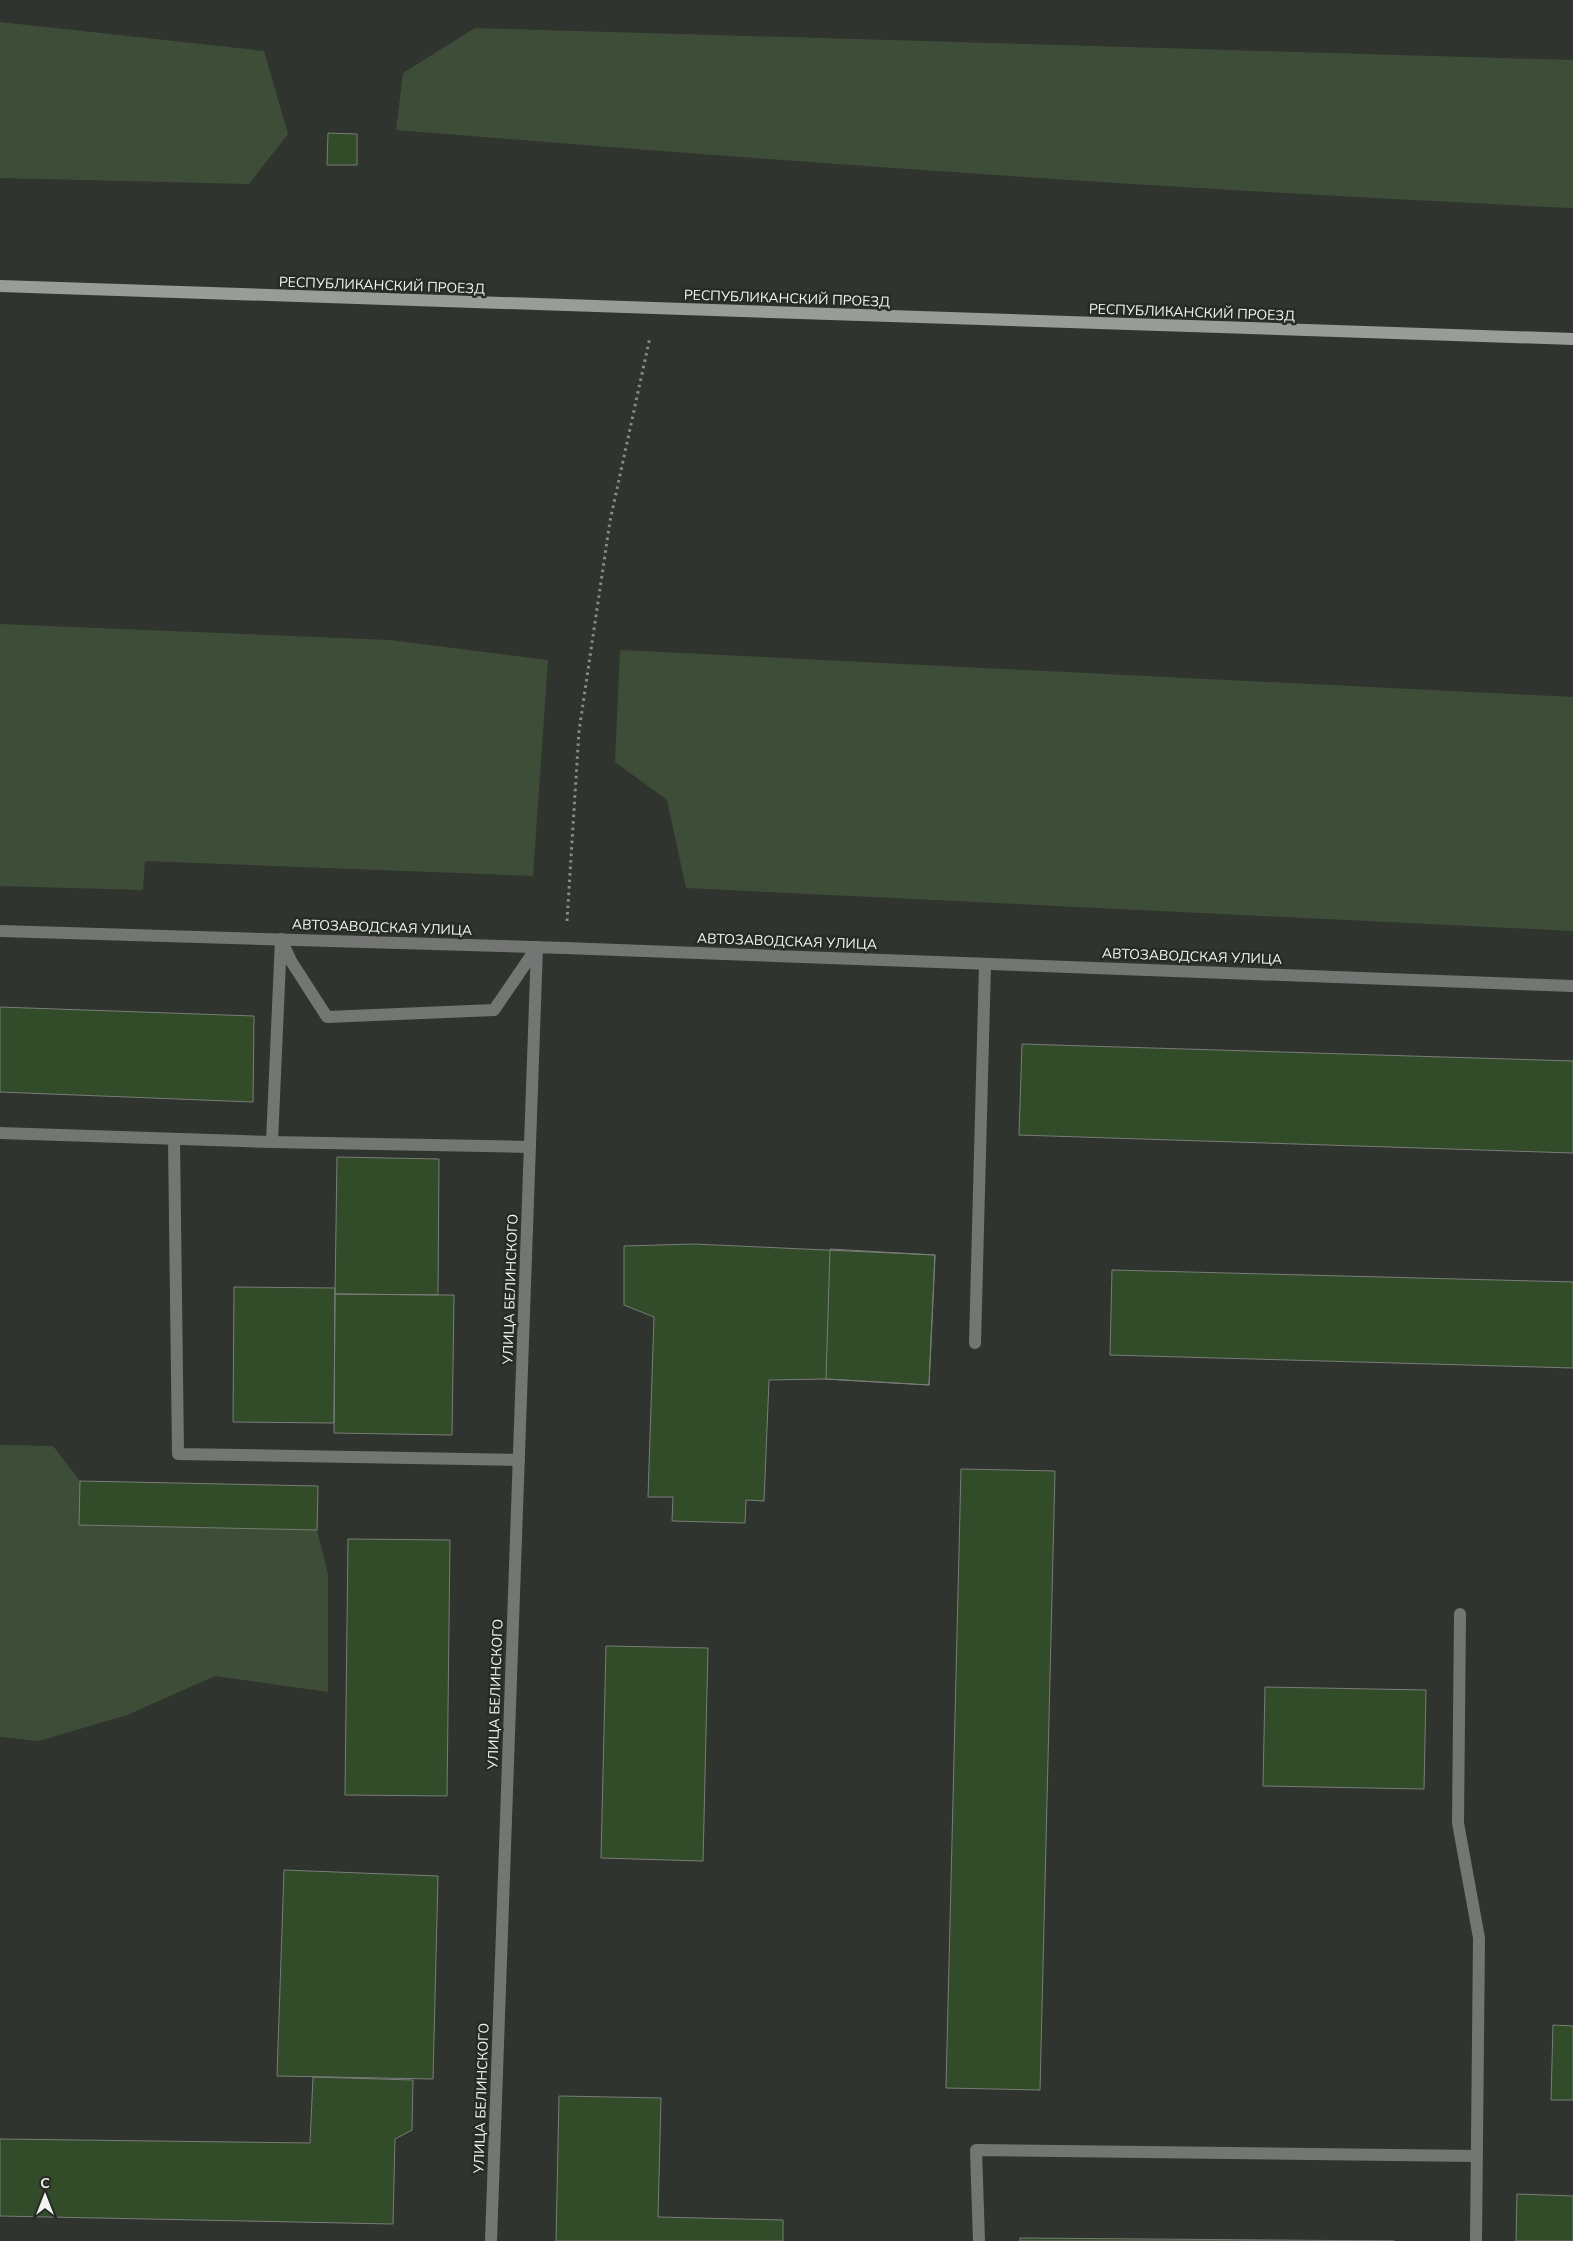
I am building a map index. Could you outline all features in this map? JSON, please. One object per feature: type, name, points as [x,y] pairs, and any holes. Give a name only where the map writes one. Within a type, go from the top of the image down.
[{"type":"main road","name":"РЕСПУБЛИКАНСКИЙ ПРОЕЗД","points":[[0,286],[1573,339]]},
{"type":"street","name":"АВТОЗАВОДСКАЯ УЛИЦА","points":[[0,930],[565,948],[1573,986]]},
{"type":"street","points":[[280,939],[327,1017],[494,1010],[537,948]]},
{"type":"street","points":[[272,1142],[280,939]]},
{"type":"street","name":"УЛИЦА БЕЛИНСКОГО","points":[[491,2241],[537,948]]},
{"type":"street","points":[[975,1343],[985,964]]},
{"type":"street","points":[[0,1133],[174,1140],[530,1147]]},
{"type":"street","points":[[174,1140],[178,1454],[519,1460]]},
{"type":"street","points":[[1460,1614],[1458,1823],[1479,1938],[1476,2241]]},
{"type":"street","points":[[979,2241],[976,2150],[1477,2156]]},
{"type":"path","points":[[565,948],[579,731],[610,521],[656,309]]},
{"type":"green space","points":[[0,22],[264,51],[288,134],[249,184],[0,178]]},
{"type":"green space","points":[[475,28],[1573,60],[1573,208],[1278,193],[984,174],[396,130],[403,73]]},
{"type":"green space","points":[[0,624],[390,640],[548,660],[533,876],[145,861],[143,890],[0,886]]},
{"type":"green space","points":[[620,650],[1573,697],[1573,931],[686,888],[667,800],[615,762]]},
{"type":"green space","points":[[0,1445],[53,1446],[80,1481],[80,1525],[317,1530],[328,1574],[328,1692],[215,1676],[127,1715],[39,1741],[0,1737]]},
{"type":"building","points":[[328,133],[357,134],[357,165],[327,165]]},
{"type":"building","points":[[0,1007],[254,1016],[253,1102],[0,1092]]},
{"type":"building","points":[[1022,1044],[1573,1061],[1573,1153],[1019,1135]]},
{"type":"building","points":[[337,1157],[439,1159],[438,1295],[335,1294]]},
{"type":"building","points":[[694,1244],[935,1255],[929,1385],[826,1379],[769,1380],[764,1501],[746,1500],[745,1523],[672,1521],[673,1497],[648,1497],[654,1317],[624,1305],[624,1246]]},
{"type":"building","points":[[830,1249],[935,1255],[929,1385],[826,1379]]},
{"type":"building","points":[[1112,1270],[1573,1282],[1573,1368],[1110,1355]]},
{"type":"building","points":[[234,1287],[335,1288],[334,1423],[233,1422]]},
{"type":"building","points":[[335,1294],[454,1295],[452,1435],[334,1433]]},
{"type":"building","points":[[961,1469],[1055,1471],[1040,2090],[946,2088]]},
{"type":"building","points":[[80,1481],[318,1486],[317,1530],[79,1525]]},
{"type":"building","points":[[348,1539],[450,1540],[447,1796],[345,1795]]},
{"type":"building","points":[[606,1646],[708,1648],[703,1861],[601,1858]]},
{"type":"building","points":[[1265,1687],[1426,1690],[1424,1789],[1263,1786]]},
{"type":"building","points":[[284,1870],[438,1876],[433,2079],[277,2076]]},
{"type":"building","points":[[1553,2025],[1573,2026],[1573,2100],[1551,2100]]},
{"type":"building","points":[[313,2077],[413,2080],[412,2130],[395,2139],[393,2224],[0,2216],[0,2139],[310,2143]]},
{"type":"building","points":[[559,2096],[661,2098],[658,2217],[783,2220],[783,2241],[556,2241]]},
{"type":"building","points":[[1517,2194],[1573,2196],[1573,2241],[1516,2241]]},
{"type":"building","points":[[1020,2238],[1394,2241],[1020,2241]]}]
